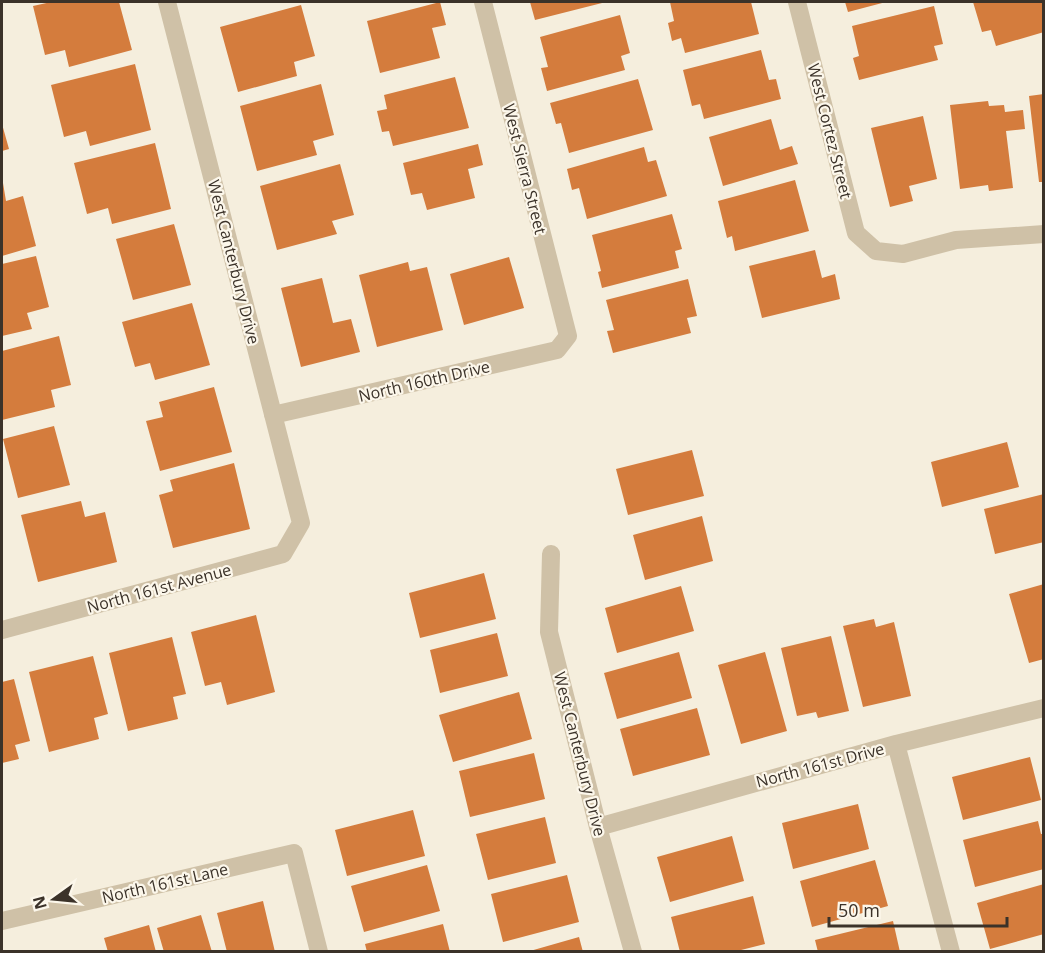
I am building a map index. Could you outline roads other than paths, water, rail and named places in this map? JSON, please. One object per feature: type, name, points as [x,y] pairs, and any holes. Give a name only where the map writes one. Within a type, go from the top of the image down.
[{"type":"street","name":"West Canterbury Drive","points":[[167,2],[301,523]]},
{"type":"street","name":"West Sierra Street","points":[[483,2],[568,336]]},
{"type":"street","name":"West Cortez Street","points":[[797,2],[856,233],[876,251],[903,254],[956,240],[1044,234]]},
{"type":"street","name":"North 160th Drive","points":[[273,415],[557,350],[568,336]]},
{"type":"street","name":"North 161st Avenue","points":[[2,630],[283,554],[301,523]]},
{"type":"street","name":"West Canterbury Drive","points":[[551,554],[549,632],[598,827],[633,951]]},
{"type":"street","name":"North 161st Drive","points":[[598,827],[896,744],[1044,708]]},
{"type":"street","points":[[896,744],[951,951]]},
{"type":"street","name":"North 161st Lane","points":[[2,921],[294,853],[319,951]]}]
